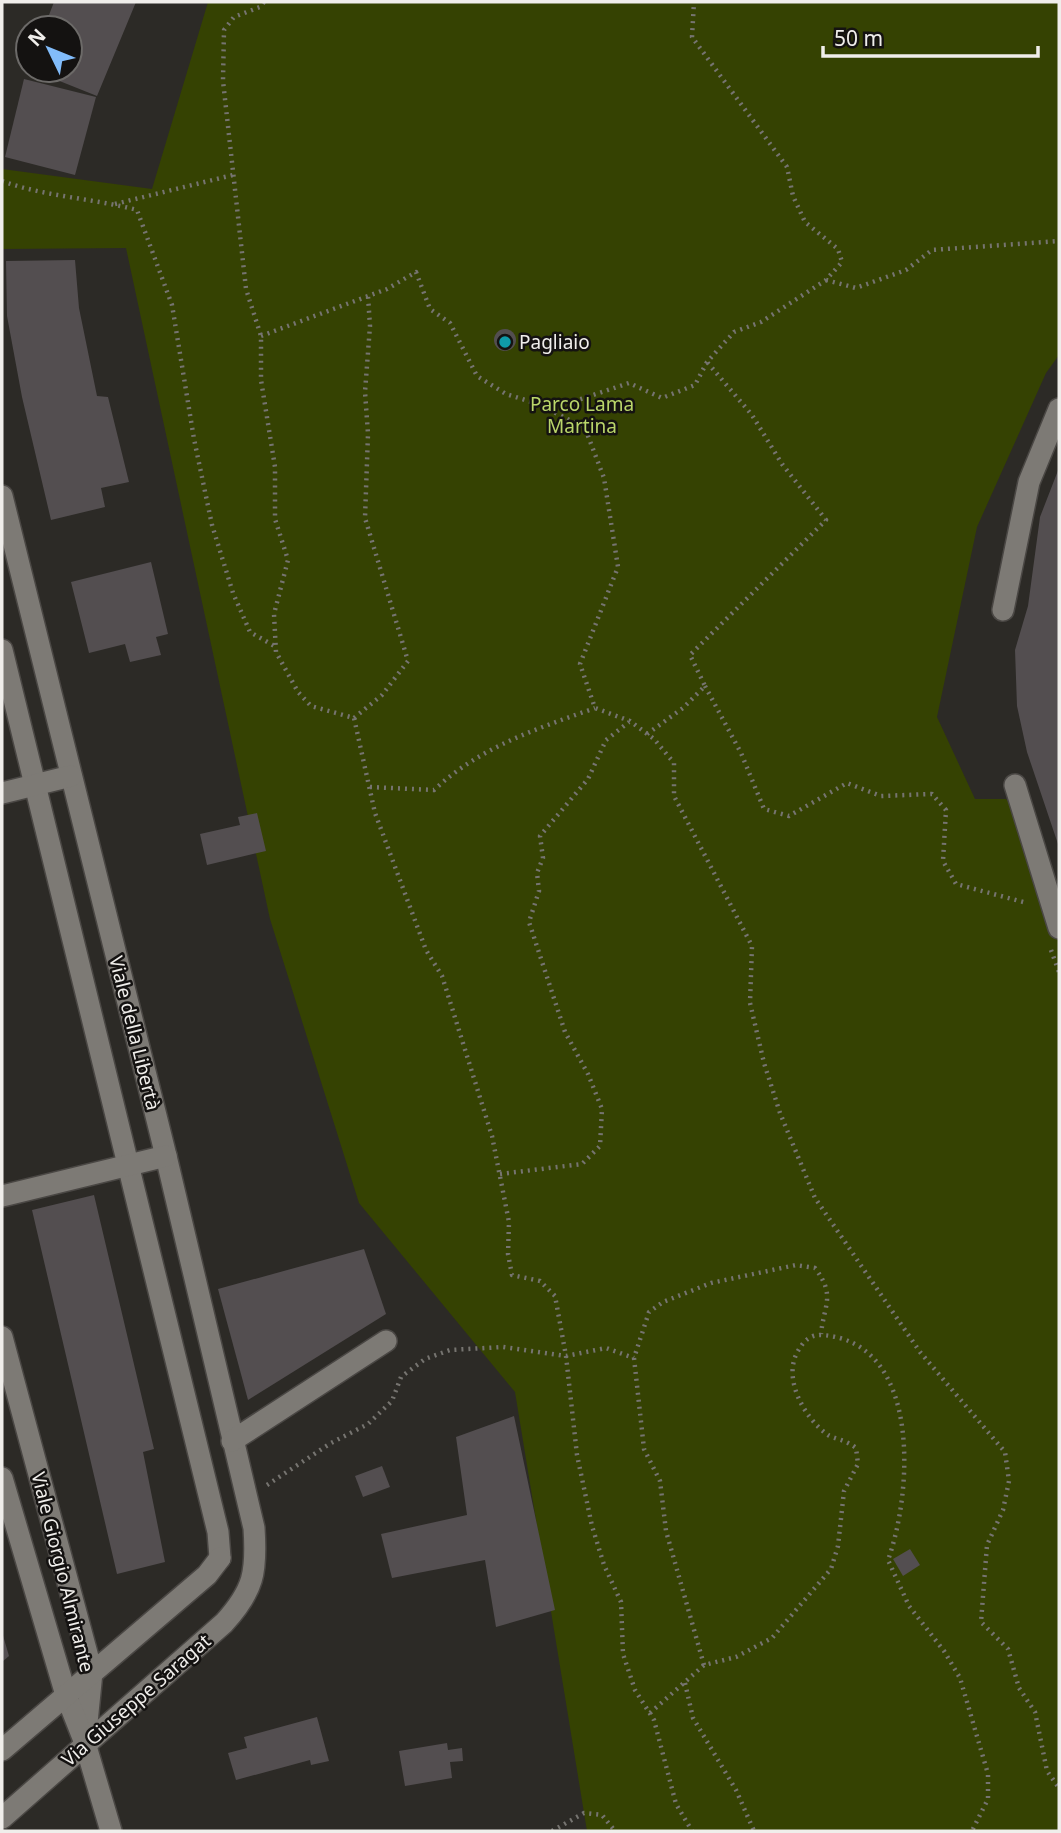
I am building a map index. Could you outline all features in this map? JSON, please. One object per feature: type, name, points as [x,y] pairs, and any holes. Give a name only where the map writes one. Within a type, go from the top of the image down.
[{"type":"street","points":[[1003,610],[1028,482],[1059,410]]},
{"type":"street","name":"Viale della Libertà","points":[[2,496],[166,1156],[254,1528],[256,1572]]},
{"type":"street","name":"Viale della Libertà","points":[[2,650],[11,728],[34,785],[218,1532],[219,1558]]},
{"type":"street","points":[[2,793],[71,776]]},
{"type":"street","points":[[1015,785],[1053,936]]},
{"type":"street","points":[[2,1196],[166,1156]]},
{"type":"street","name":"Viale Giorgio Almirante","points":[[2,1338],[92,1672],[85,1742]]},
{"type":"street","points":[[232,1441],[386,1342]]},
{"type":"street","name":"Viale Giorgio Almirante","points":[[2,1478],[66,1695],[85,1742]]},
{"type":"street","points":[[2,1750],[207,1575],[219,1558],[256,1572]]},
{"type":"street","name":"Via Giuseppe Saragat","points":[[2,1818],[85,1742],[224,1623],[244,1601],[256,1572]]},
{"type":"street","points":[[85,1742],[111,1831]]},
{"type":"path","points":[[264,2],[260,7],[234,17],[225,30],[223,81],[234,194],[240,214],[246,289],[261,336],[261,380],[275,467],[275,519],[288,560],[274,614],[276,647],[298,692],[311,706],[354,718]]},
{"type":"path","points":[[538,404],[569,403],[629,383],[662,398],[695,385],[707,362],[734,332],[761,322],[826,280],[842,262],[838,249],[805,222],[793,196],[787,167],[692,37],[694,2]]},
{"type":"path","points":[[114,204],[233,175]]},
{"type":"path","points":[[2,181],[34,193],[114,204],[137,210],[172,305],[194,439],[212,525],[233,593],[250,632],[276,647]]},
{"type":"path","points":[[826,280],[856,288],[906,270],[932,250],[1059,241]]},
{"type":"path","points":[[261,336],[368,296],[416,272],[430,309],[450,323],[477,376],[506,394],[538,404],[585,428],[604,478],[618,567],[580,664],[595,708]]},
{"type":"path","points":[[354,718],[382,695],[408,661],[365,518],[368,433],[365,392],[370,326],[368,296]]},
{"type":"path","points":[[707,362],[752,415],[782,464],[826,520],[691,655],[741,753],[764,809],[789,816],[847,783],[881,796],[932,794],[946,810],[943,861],[956,884],[998,893],[1032,905]]},
{"type":"path","points":[[647,734],[683,708],[705,685]]},
{"type":"path","points":[[370,787],[434,790],[461,765],[528,732],[595,708],[630,721],[647,734],[674,763],[674,796],[752,946],[750,1003],[764,1063],[815,1198],[920,1352],[1005,1452],[1009,1481],[1003,1510],[987,1545],[981,1622],[1008,1649],[1019,1688],[1035,1712],[1047,1771],[1059,1788]]},
{"type":"path","points":[[354,718],[375,813],[426,950],[442,976],[464,1039],[470,1072],[492,1136],[509,1222],[508,1254],[512,1275],[540,1281],[555,1296],[566,1356],[571,1419],[590,1516],[604,1566],[621,1602],[624,1654],[635,1690],[650,1713],[676,1804],[692,1831]]},
{"type":"path","points":[[500,1174],[582,1164],[600,1146],[602,1110],[588,1074],[565,1032],[529,922],[539,891],[537,873],[543,858],[540,836],[588,779],[606,740],[630,721]]},
{"type":"path","points":[[1053,936],[1059,972]]},
{"type":"path","points":[[704,1665],[666,1531],[660,1481],[644,1449],[635,1358],[649,1312],[663,1302],[711,1283],[796,1265],[815,1268],[826,1283],[829,1299],[821,1334]]},
{"type":"path","points":[[650,1713],[704,1665],[736,1657],[772,1639],[831,1569],[838,1546],[844,1491],[858,1464],[856,1448],[843,1438],[829,1436],[806,1412],[794,1388],[793,1359],[805,1339],[821,1334],[845,1341],[867,1353],[886,1377],[898,1407],[906,1455],[901,1519],[888,1560],[909,1606],[944,1651],[960,1678],[988,1774],[988,1799],[972,1831]]},
{"type":"path","points":[[246,1499],[331,1443],[368,1424],[392,1401],[401,1377],[425,1359],[450,1350],[475,1347],[503,1347],[566,1356],[606,1348],[635,1358]]},
{"type":"path","points":[[685,1683],[693,1718],[736,1790],[754,1831]]},
{"type":"path","points":[[552,1831],[584,1813],[602,1815],[615,1831]]},
{"type":"green space","name":"Parco Lama Martina","points":[[208,2],[1059,2],[1059,355],[1046,373],[977,527],[937,717],[975,799],[1006,799],[1024,818],[1059,930],[1059,1831],[587,1831],[515,1392],[359,1203],[270,919],[126,248],[2,249],[2,169],[152,189]]},
{"type":"building","points":[[54,2],[136,2],[97,96],[67,84],[84,84],[84,14],[49,14]]},
{"type":"building","points":[[23,84],[44,84],[96,97],[75,175],[5,157]]},
{"type":"building","points":[[75,260],[79,308],[97,396],[108,397],[129,482],[101,488],[105,507],[51,520],[22,397],[7,316],[6,261]]},
{"type":"building","name":"Pagliaio","points":[[505,329],[513,332],[516,340],[513,348],[505,351],[497,348],[494,340],[497,332]]},
{"type":"building","points":[[1059,468],[1059,847],[1027,752],[1017,706],[1015,650],[1028,606],[1040,517]]},
{"type":"building","points":[[151,562],[168,634],[156,637],[161,655],[130,662],[125,644],[89,653],[71,582]]},
{"type":"building","points":[[257,813],[266,851],[207,865],[200,834],[240,825],[238,817]]},
{"type":"building","points":[[94,1195],[154,1449],[143,1452],[165,1562],[117,1574],[32,1210]]},
{"type":"building","points":[[364,1249],[386,1314],[248,1400],[218,1289]]},
{"type":"building","points":[[514,1416],[555,1610],[496,1627],[485,1560],[392,1578],[381,1534],[467,1515],[456,1437]]},
{"type":"building","points":[[382,1466],[390,1487],[363,1497],[355,1476]]},
{"type":"building","points":[[910,1549],[920,1565],[903,1576],[893,1559]]},
{"type":"building","points":[[2,1632],[9,1656],[2,1662]]},
{"type":"building","points":[[317,1717],[329,1761],[311,1765],[310,1760],[236,1780],[228,1753],[247,1748],[244,1737]]},
{"type":"building","points":[[447,1743],[448,1750],[462,1748],[463,1761],[450,1762],[452,1778],[405,1786],[399,1751]]},
{"type":"place","name":"Pagliaio","points":[[505,342]]}]
